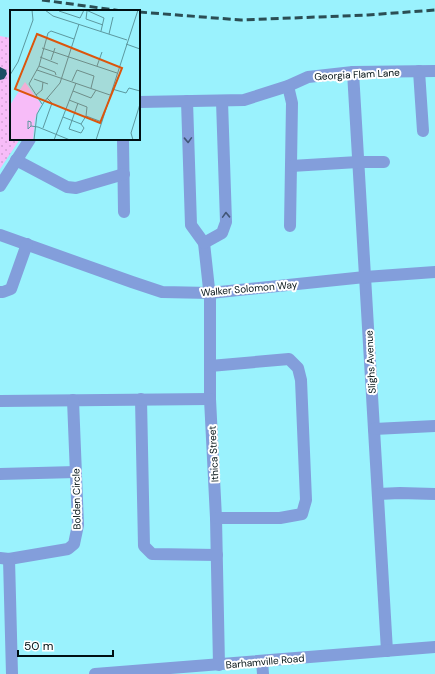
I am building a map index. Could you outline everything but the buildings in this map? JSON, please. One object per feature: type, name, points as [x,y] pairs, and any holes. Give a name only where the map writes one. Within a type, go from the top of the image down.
[{"type":"street","name":"Georgia Flam Lane","points":[[140,102],[244,100],[288,86],[308,77],[353,72],[435,70]]},
{"type":"street","points":[[419,71],[423,131]]},
{"type":"street","name":"Slighs Avenue","points":[[353,72],[387,651]]},
{"type":"street","points":[[288,86],[292,103],[290,226]]},
{"type":"street","name":"Ithica Street","points":[[187,101],[191,225],[204,243],[210,293],[210,399],[216,518],[219,665]]},
{"type":"street","points":[[204,243],[222,234],[226,222],[222,101]]},
{"type":"street","points":[[0,186],[29,140]]},
{"type":"street","points":[[123,140],[124,212]]},
{"type":"street","points":[[16,160],[67,187],[76,188],[124,174]]},
{"type":"street","points":[[291,166],[384,162]]},
{"type":"street","name":"Walker Solomon Way","points":[[0,235],[162,292],[210,293],[365,277],[435,272]]},
{"type":"street","points":[[0,292],[11,289],[27,244]]},
{"type":"street","points":[[210,366],[289,359],[298,368],[301,380],[306,500],[302,514],[280,518],[216,518]]},
{"type":"street","points":[[141,399],[144,546],[152,554],[217,555]]},
{"type":"street","points":[[0,401],[210,399]]},
{"type":"street","name":"Bolden Circle","points":[[4,559],[68,550],[74,544],[78,525],[73,400]]},
{"type":"street","points":[[374,429],[435,426]]},
{"type":"street","points":[[0,474],[76,472]]},
{"type":"street","points":[[378,494],[400,492],[435,494]]},
{"type":"street","points":[[4,559],[12,674]]},
{"type":"street","name":"Barhamville Road","points":[[95,674],[435,647]]},
{"type":"street","points":[[262,661],[264,674]]},
{"type":"shaded area","points":[[0,36],[10,38],[10,140],[19,140],[0,169]]},
{"type":"railway","points":[[42,0],[115,10]]},
{"type":"railway","points":[[140,12],[241,20],[368,15],[435,10]]}]
